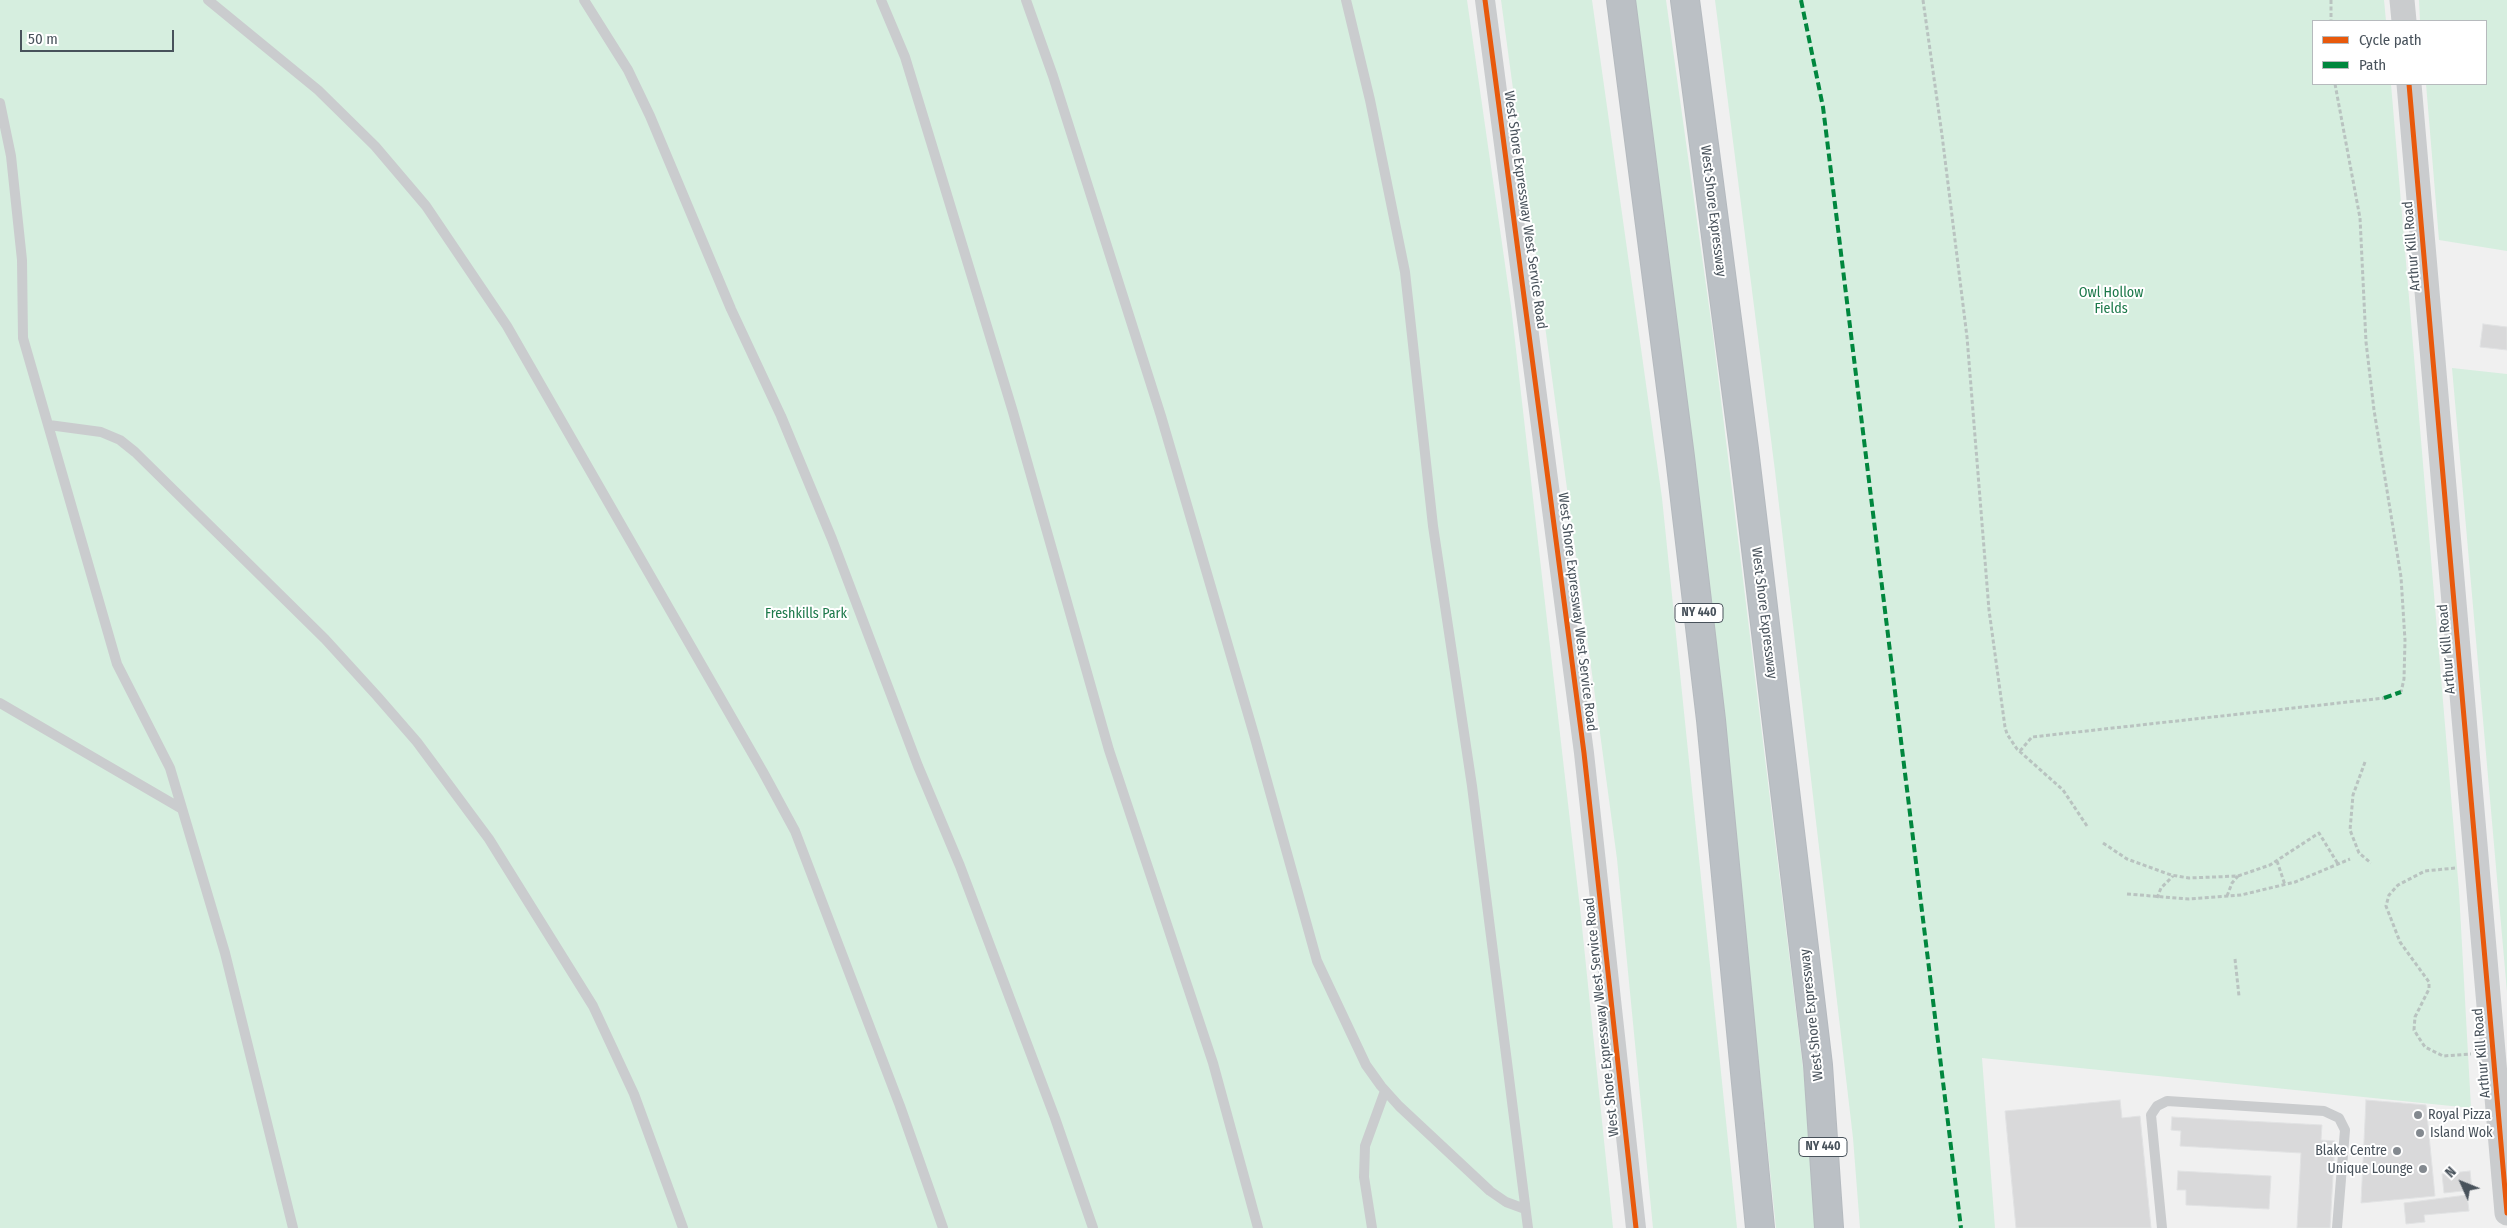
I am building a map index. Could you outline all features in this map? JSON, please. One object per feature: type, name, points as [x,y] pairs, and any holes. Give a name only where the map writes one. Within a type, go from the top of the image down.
[{"type":"highway","name":"NY 440","points":[[1621,0],[1682,466],[1711,720],[1760,1228]]},
{"type":"highway","name":"West Shore Expressway","points":[[1685,0],[1741,430],[1818,1065],[1829,1228]]},
{"type":"highway","points":[[1818,1065],[1839,1228]]},
{"type":"street","name":"West Shore Expressway West Service Road","points":[[1486,0],[1584,753],[1636,1228]]},
{"type":"street","points":[[2402,0],[2404,20]]},
{"type":"street","name":"Arthur Kill Road","points":[[2409,85],[2507,1213]]},
{"type":"lane","points":[[208,0],[318,90],[375,146],[426,206],[507,326],[795,831],[900,1106],[943,1228]]},
{"type":"lane","points":[[584,0],[628,70],[650,116],[731,309],[781,416],[832,539],[918,766],[960,866],[1056,1118],[1093,1228]]},
{"type":"lane","points":[[882,0],[905,58],[932,143],[1013,412],[1109,750],[1210,1054],[1258,1228]]},
{"type":"lane","points":[[1026,0],[1053,76],[1161,416],[1255,738],[1317,961],[1366,1065],[1385,1091],[1490,1190],[1506,1202],[1525,1209]]},
{"type":"lane","points":[[1346,0],[1370,100],[1405,272],[1433,526],[1472,786],[1528,1228]]},
{"type":"lane","points":[[0,103],[11,156],[22,260],[23,338],[117,664],[170,768],[224,953],[293,1228]]},
{"type":"lane","points":[[48,425],[101,432],[120,440],[135,452],[325,639],[378,696],[417,742],[489,838],[593,1006],[634,1094],[683,1228]]},
{"type":"lane","points":[[0,703],[182,809]]},
{"type":"lane","points":[[1372,1228],[1364,1177],[1365,1146],[1385,1091]]},
{"type":"lane","points":[[2162,1228],[2151,1115],[2157,1106],[2167,1101],[2324,1111],[2339,1118],[2345,1130],[2337,1228]]},
{"type":"path","points":[[1923,0],[1967,337],[1990,620],[2006,727],[2012,742],[2063,790],[2087,826]]},
{"type":"path","points":[[2331,0],[2331,20]]},
{"type":"path","points":[[2334,85],[2360,218],[2366,342],[2373,401],[2401,577],[2405,640],[2404,679],[2401,692]]},
{"type":"path","points":[[2020,751],[2032,737],[2384,698]]},
{"type":"path","points":[[2365,762],[2353,795],[2350,830],[2359,853],[2371,863]]},
{"type":"path","points":[[2103,843],[2127,859],[2173,876],[2189,878],[2238,876],[2277,861],[2319,832],[2338,864]]},
{"type":"path","points":[[2127,894],[2157,898],[2226,896],[2285,885],[2350,859]]},
{"type":"path","points":[[2277,861],[2285,885]]},
{"type":"path","points":[[2459,868],[2436,869],[2408,879],[2393,890],[2386,906],[2400,942],[2429,982],[2429,989],[2415,1017],[2414,1030],[2426,1046],[2443,1056],[2474,1053]]},
{"type":"path","points":[[2157,898],[2161,888],[2173,876]]},
{"type":"path","points":[[2226,896],[2232,883],[2238,876]]},
{"type":"path","points":[[2234,959],[2239,996]]},
{"type":"green space","name":"Freshkills Park","points":[[0,0],[1467,0],[1511,306],[1581,917],[1613,1228],[0,1228]]},
{"type":"green space","points":[[1501,0],[1592,0],[1662,498],[1737,1228],[1653,1228],[1617,859]]},
{"type":"green space","points":[[1629,0],[1666,0],[1713,335],[1805,1084],[1816,1228],[1776,1228],[1736,847]]},
{"type":"green space","name":"Owl Hollow Fields","points":[[1715,0],[2384,0],[2386,20],[2312,20],[2312,85],[2391,85],[2459,891],[2471,1108],[1982,1058],[1995,1228],[1860,1228],[1853,1138],[1775,471]]},
{"type":"green space","points":[[2419,0],[2507,0],[2507,251],[2439,240],[2426,85],[2487,85],[2487,20],[2420,20]]},
{"type":"green space","points":[[2452,368],[2507,374],[2507,992]]},
{"type":"building","points":[[2483,324],[2507,327],[2507,350],[2480,347]]},
{"type":"building","points":[[2120,1100],[2122,1118],[2140,1116],[2151,1228],[2016,1228],[2005,1111]]},
{"type":"building","name":"Blake Centre","points":[[2366,1100],[2426,1105],[2435,1196],[2361,1203]]},
{"type":"building","points":[[2172,1117],[2322,1125],[2321,1140],[2335,1141],[2330,1228],[2297,1228],[2301,1153],[2180,1146],[2181,1131],[2171,1130]]},
{"type":"building","points":[[2178,1171],[2271,1176],[2269,1209],[2186,1205],[2186,1190],[2177,1190]]},
{"type":"building","points":[[2470,1171],[2472,1190],[2444,1193],[2442,1174]]},
{"type":"building","points":[[2467,1195],[2469,1211],[2424,1215],[2425,1222],[2406,1224],[2404,1203]]},
{"type":"marked path","points":[[1801,0],[1823,107],[1961,1228]]},
{"type":"marked path","points":[[2384,698],[2401,692]]},
{"type":"cycle path","points":[[1485,0],[1584,753],[1636,1228]]},
{"type":"cycle path","points":[[2409,85],[2507,1213]]},
{"type":"place","name":"Royal Pizza","points":[[2418,1115]]},
{"type":"place","name":"Island Wok","points":[[2420,1133]]},
{"type":"place","name":"Blake Centre","points":[[2397,1151]]},
{"type":"place","name":"Unique Lounge","points":[[2423,1169]]}]
